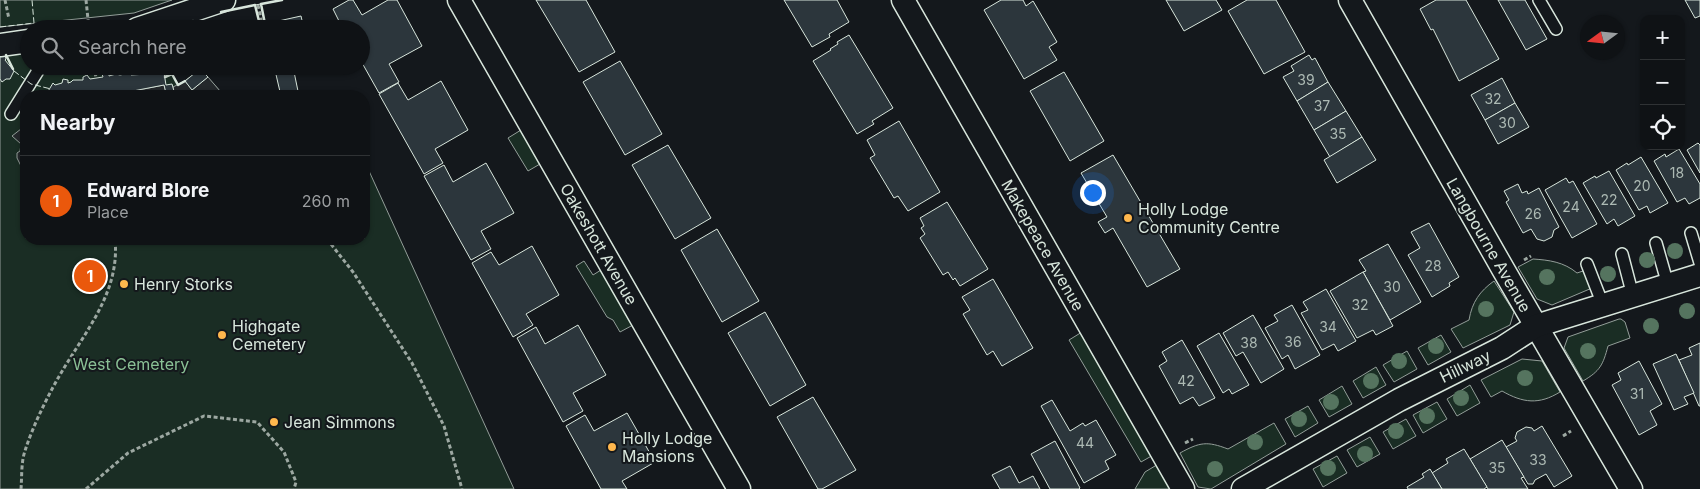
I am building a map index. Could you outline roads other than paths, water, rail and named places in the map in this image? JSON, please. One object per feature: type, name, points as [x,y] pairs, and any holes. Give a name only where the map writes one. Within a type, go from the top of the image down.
[{"type":"street","points":[[164,20],[224,0]]},
{"type":"street","name":"Oakeshott Avenue","points":[[459,0],[739,489]]},
{"type":"street","name":"Makepeace Avenue","points":[[903,0],[1183,489]]},
{"type":"street","name":"Langbourne Avenue","points":[[1350,0],[1502,270],[1630,489]]},
{"type":"street","points":[[0,45],[20,42]]},
{"type":"street","name":"Hillway","points":[[1243,489],[1391,404],[1502,348],[1536,326],[1700,275]]},
{"type":"lane","points":[[1539,0],[1556,29]]},
{"type":"lane","points":[[26,90],[36,75]]},
{"type":"lane","points":[[12,114],[20,101]]},
{"type":"lane","points":[[1691,233],[1700,263]]},
{"type":"lane","points":[[1656,243],[1668,285]]},
{"type":"lane","points":[[1622,254],[1633,296]]},
{"type":"lane","points":[[1587,264],[1603,305]]},
{"type":"place","name":"Holly Lodge Community Centre","points":[[1128,218]]},
{"type":"place","name":"Edward Blore","points":[[90,276]]},
{"type":"place","name":"Henry Storks","points":[[124,284]]},
{"type":"place","name":"Highgate Cemetery","points":[[222,335]]},
{"type":"place","name":"Jean Simmons","points":[[274,422]]},
{"type":"place","name":"Holly Lodge Mansions","points":[[612,447]]},
{"type":"park label","name":"West Cemetery","points":[[131,364]]}]
